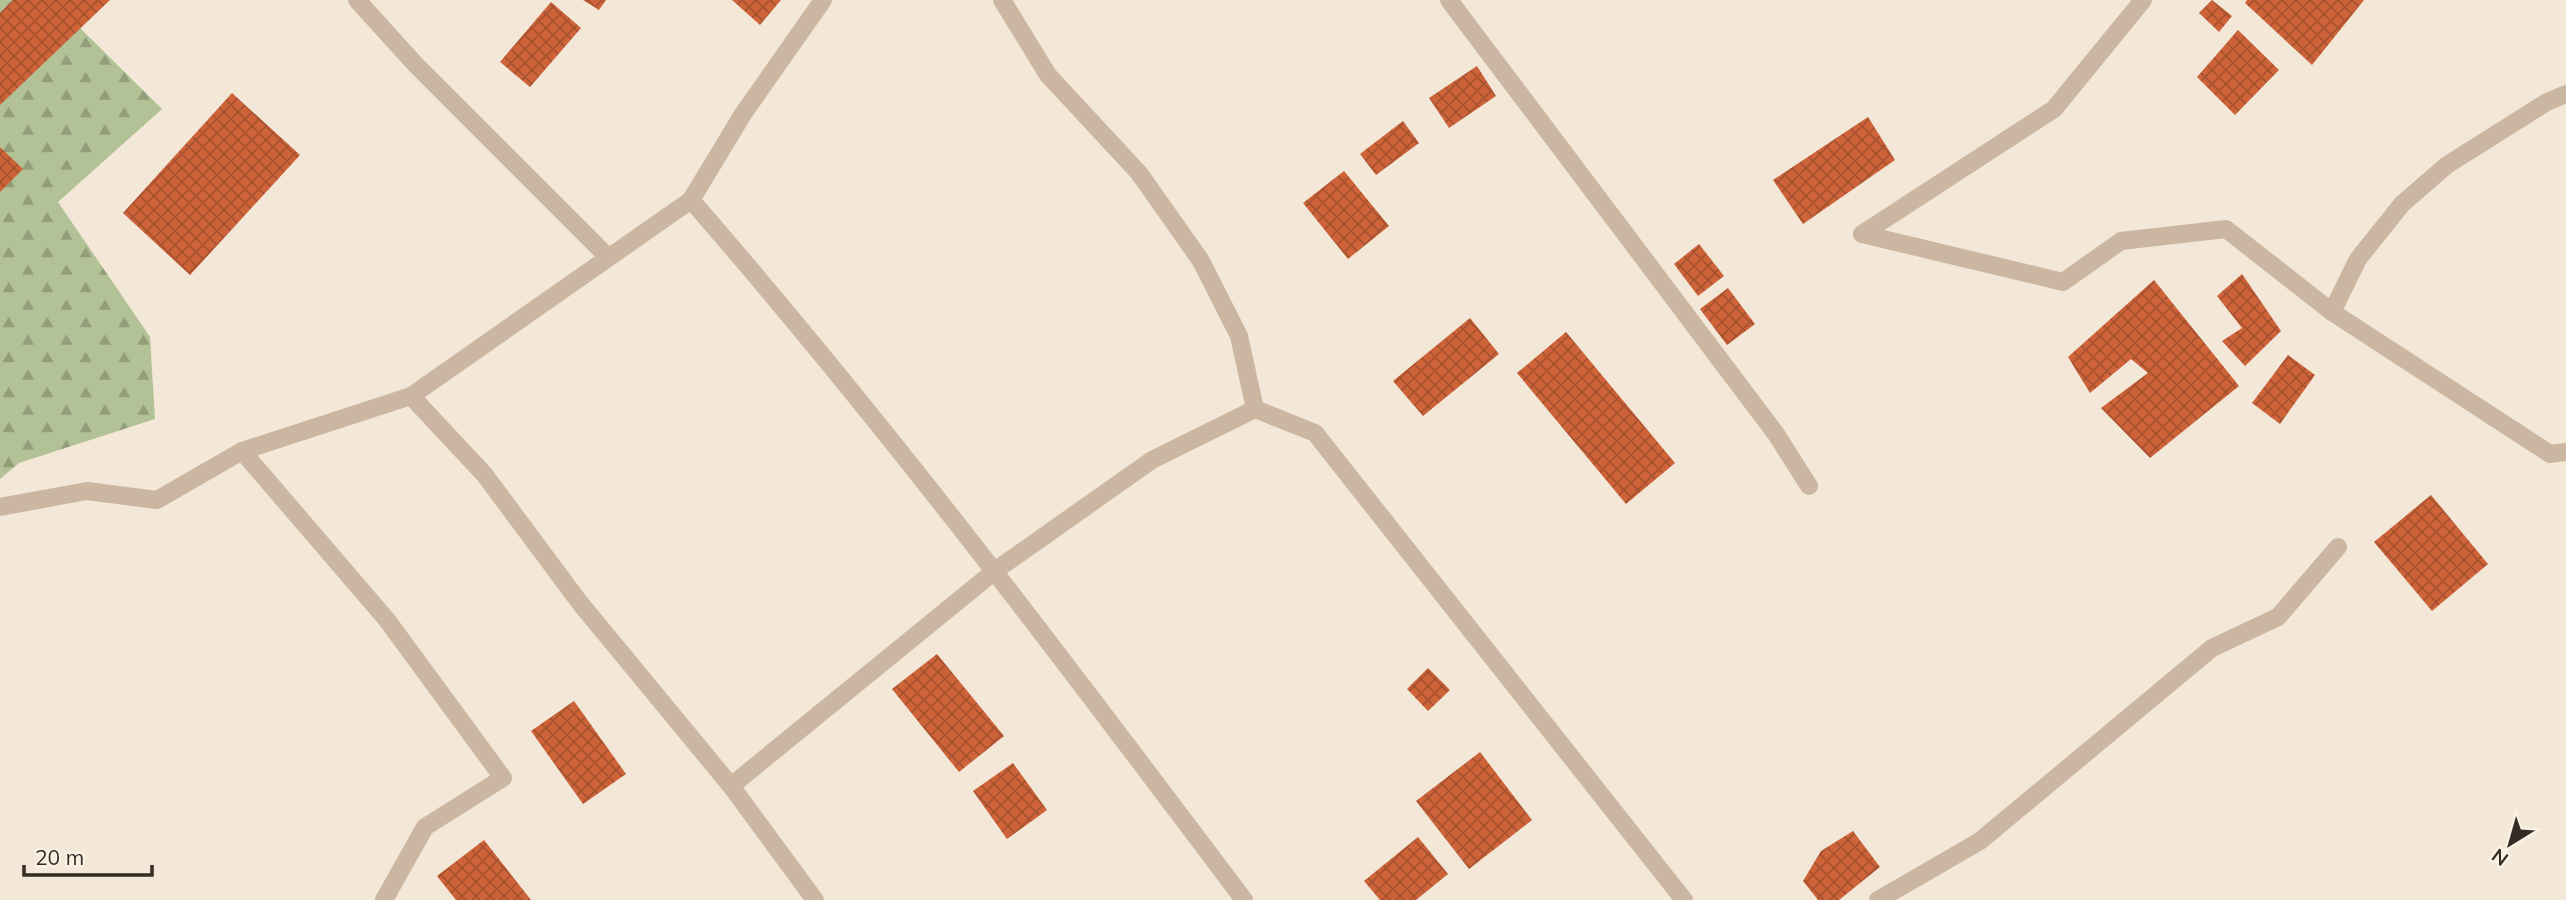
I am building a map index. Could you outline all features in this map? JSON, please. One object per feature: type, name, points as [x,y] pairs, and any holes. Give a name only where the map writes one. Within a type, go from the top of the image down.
[{"type":"street","points":[[357,0],[415,64],[608,257]]},
{"type":"street","points":[[0,507],[87,491],[157,500],[242,451],[411,396],[691,201],[743,114],[823,0]]},
{"type":"street","points":[[1002,0],[1048,75],[1139,173],[1201,261],[1239,336],[1255,409]]},
{"type":"street","points":[[1449,0],[1776,434],[1809,486]]},
{"type":"street","points":[[2143,0],[2053,108],[1862,234],[2063,282],[2121,241],[2226,229],[2332,312],[2550,454],[2566,452]]},
{"type":"street","points":[[2332,312],[2358,259],[2402,204],[2447,166],[2547,102],[2566,94]]},
{"type":"street","points":[[691,201],[762,281],[996,570],[1244,900]]},
{"type":"street","points":[[411,396],[484,474],[580,603],[731,786],[815,900]]},
{"type":"street","points":[[731,786],[996,570],[1152,460],[1255,409],[1315,433],[1684,900]]},
{"type":"street","points":[[242,451],[387,620],[503,778],[425,827],[384,900]]},
{"type":"street","points":[[1878,900],[1980,841],[2212,648],[2278,617],[2338,547]]},
{"type":"green space","points":[[0,0],[77,0],[81,29],[162,109],[58,202],[150,337],[155,419],[19,463],[0,479]]},
{"type":"building","points":[[13,0],[110,0],[0,105],[0,13]]},
{"type":"building","points":[[583,0],[606,0],[599,10]]},
{"type":"building","points":[[732,0],[781,0],[760,25]]},
{"type":"building","points":[[2212,0],[2232,16],[2219,32],[2199,13]]},
{"type":"building","points":[[2247,0],[2364,0],[2312,65],[2245,3]]},
{"type":"building","points":[[551,2],[581,28],[530,87],[500,62]]},
{"type":"building","points":[[2238,30],[2279,70],[2235,115],[2197,77]]},
{"type":"building","points":[[1477,66],[1496,96],[1449,128],[1429,98]]},
{"type":"building","points":[[232,93],[300,155],[190,275],[123,213]]},
{"type":"building","points":[[1868,117],[1895,160],[1803,224],[1773,180]]},
{"type":"building","points":[[1403,121],[1419,143],[1376,175],[1360,154]]},
{"type":"building","points":[[0,147],[23,169],[0,192]]},
{"type":"building","points":[[1344,171],[1389,226],[1348,259],[1303,203]]},
{"type":"building","points":[[1699,244],[1724,276],[1698,296],[1674,264]]},
{"type":"building","points":[[2242,274],[2281,331],[2245,366],[2222,341],[2242,328],[2217,296]]},
{"type":"building","points":[[2154,280],[2239,386],[2150,458],[2101,408],[2148,373],[2131,359],[2090,393],[2068,357]]},
{"type":"building","points":[[1728,288],[1755,324],[1727,345],[1700,309]]},
{"type":"building","points":[[1470,318],[1499,354],[1423,416],[1393,381]]},
{"type":"building","points":[[1566,332],[1675,463],[1626,504],[1517,373]]},
{"type":"building","points":[[2288,355],[2315,375],[2280,424],[2252,403]]},
{"type":"building","points":[[2431,495],[2488,564],[2432,611],[2374,542]]},
{"type":"building","points":[[937,654],[1004,736],[959,772],[892,689]]},
{"type":"building","points":[[1428,668],[1450,690],[1428,711],[1407,689]]},
{"type":"building","points":[[574,701],[626,774],[583,804],[531,731]]},
{"type":"building","points":[[1480,752],[1532,820],[1469,869],[1416,801]]},
{"type":"building","points":[[1013,763],[1047,810],[1007,839],[973,791]]},
{"type":"building","points":[[1853,831],[1880,867],[1839,900],[1818,900],[1803,881],[1821,851]]},
{"type":"building","points":[[1418,837],[1448,874],[1416,900],[1380,900],[1364,881]]},
{"type":"building","points":[[484,840],[531,900],[456,900],[437,876]]}]
